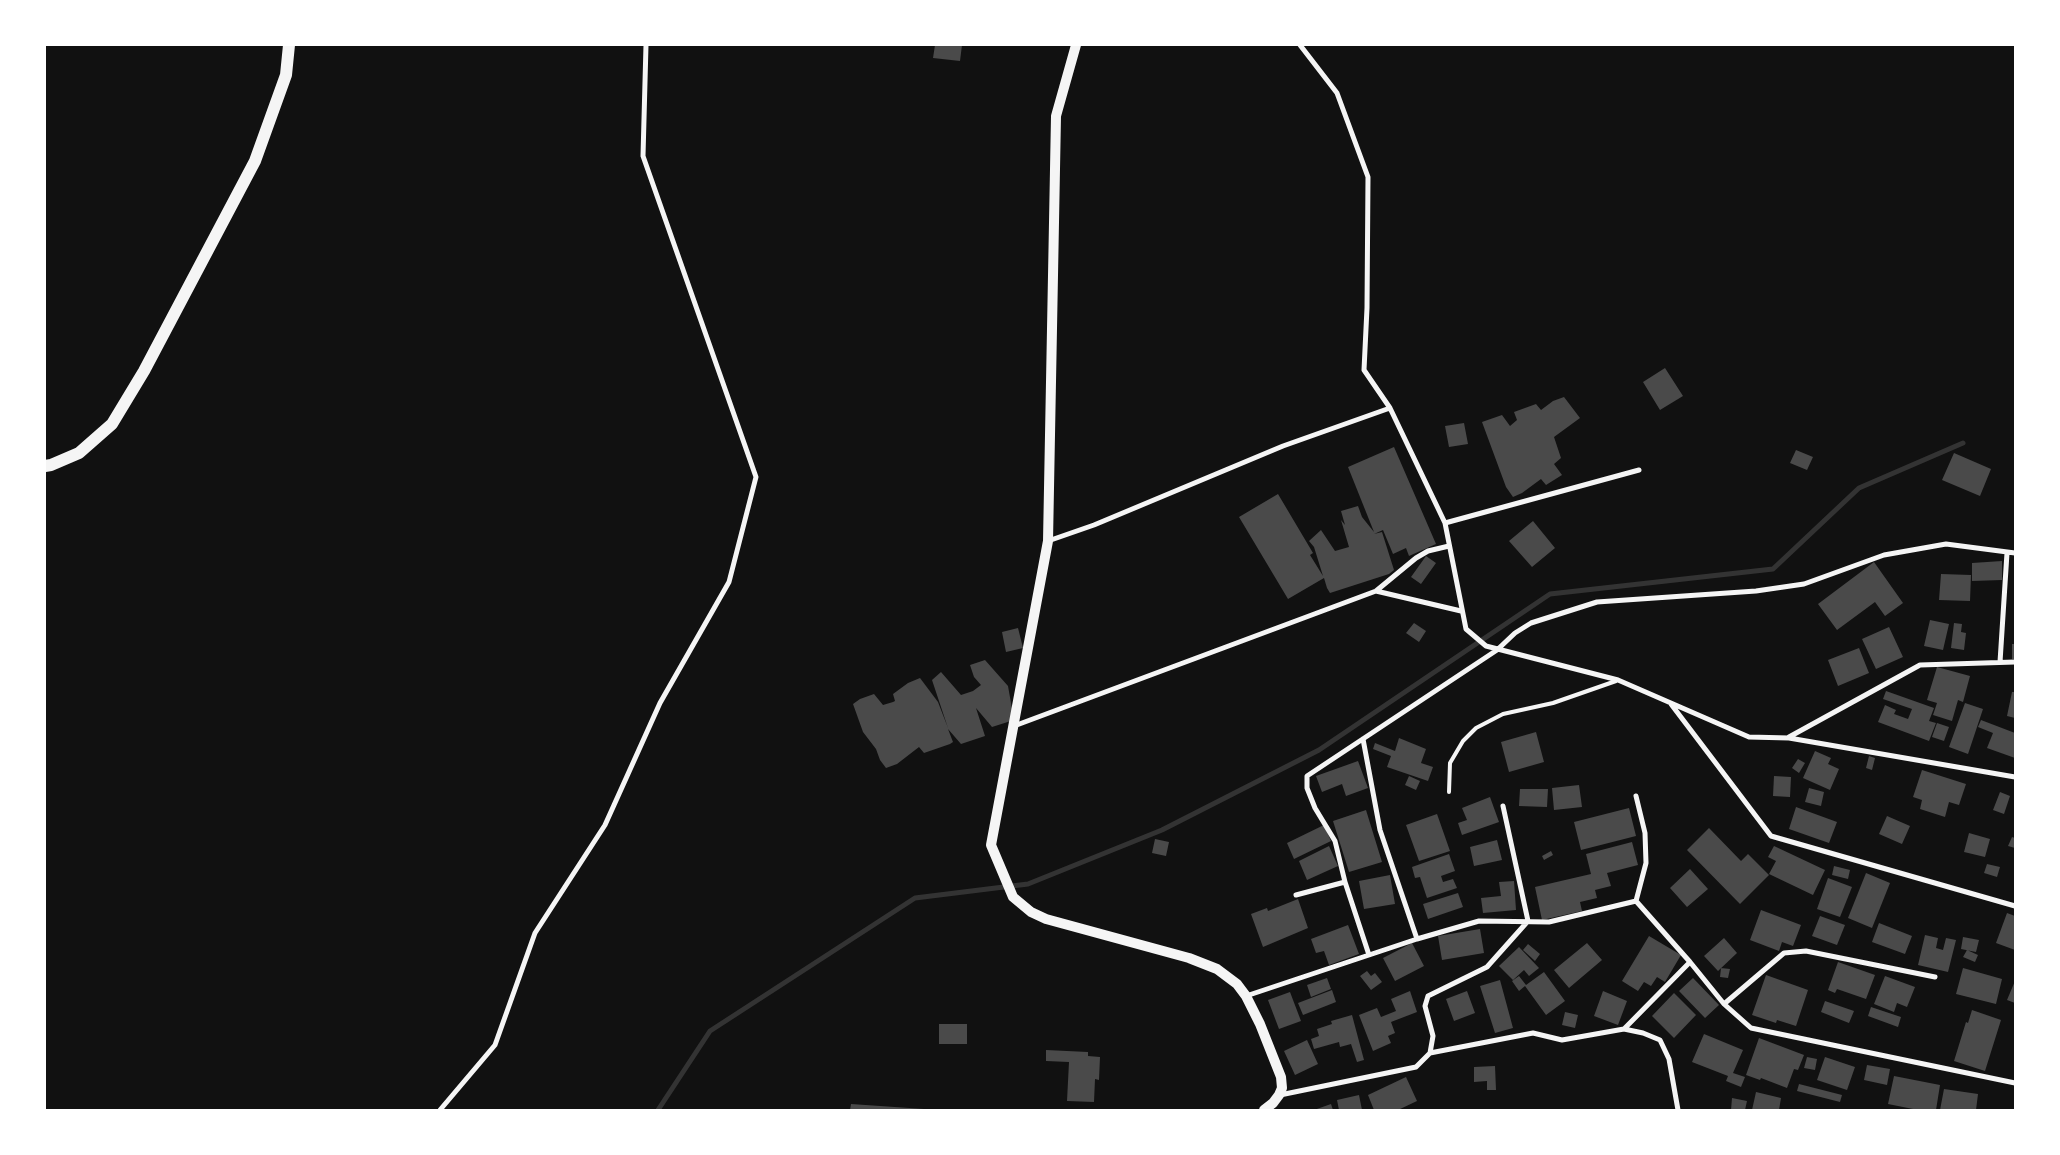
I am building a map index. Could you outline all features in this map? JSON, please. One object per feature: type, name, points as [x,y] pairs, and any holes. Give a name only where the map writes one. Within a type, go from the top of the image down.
[{"type":"main road","points":[[45,466],[79,453],[112,424],[144,371],[255,161],[286,75],[289,45]]},
{"type":"main road","points":[[1076,45],[1056,116],[1048,541],[991,845],[1013,897],[1031,912],[1046,919],[1189,958],[1217,969],[1237,984],[1246,996],[1260,1024],[1281,1077],[1282,1088],[1280,1095],[1264,1110]]},
{"type":"street","points":[[440,1110],[495,1045],[535,933],[605,825],[660,703],[729,582],[756,477],[643,156],[646,45]]},
{"type":"street","points":[[1300,45],[1337,93],[1368,177],[1367,308],[1364,370],[1390,408],[1445,523],[1466,629],[1486,646],[1618,680],[1749,737],[1789,738],[2015,777]]},
{"type":"street","points":[[1048,541],[1094,525],[1283,446],[1390,408]]},
{"type":"street","points":[[1445,523],[1639,470]]},
{"type":"street","points":[[1369,955],[1345,882],[1335,841],[1315,808],[1307,788],[1307,776],[1497,650],[1515,633],[1531,623],[1597,602],[1756,591],[1804,584],[1884,555],[1946,544],[2015,554]]},
{"type":"street","points":[[1014,726],[1376,591],[1416,558],[1428,551],[1449,546]]},
{"type":"street","points":[[2000,662],[2007,553]]},
{"type":"street","points":[[1376,591],[1461,611]]},
{"type":"street","points":[[1789,738],[1920,665],[2015,662]]},
{"type":"street","points":[[1670,703],[1771,836],[2015,906]]},
{"type":"street","points":[[1363,739],[1380,830],[1417,939]]},
{"type":"street","points":[[1636,796],[1645,833],[1646,863],[1636,901]]},
{"type":"street","points":[[1503,806],[1528,921]]},
{"type":"street","points":[[1296,895],[1345,882]]},
{"type":"street","points":[[1246,996],[1417,939],[1478,921],[1548,922],[1636,901]]},
{"type":"street","points":[[1636,901],[1724,1004],[1751,1028],[2015,1084]]},
{"type":"street","points":[[1430,1053],[1433,1036],[1426,1006],[1428,996],[1487,967],[1528,921]]},
{"type":"street","points":[[1724,1004],[1784,953],[1806,951],[1935,977]]},
{"type":"street","points":[[1624,1029],[1690,962]]},
{"type":"street","points":[[1280,1095],[1416,1067],[1430,1053],[1533,1033],[1562,1040],[1624,1029],[1643,1032],[1660,1040],[1669,1059],[1678,1110]]},
{"type":"lane","points":[[1449,792],[1450,763],[1463,741],[1476,728],[1503,714],[1553,702],[1618,680]]},
{"type":"building","points":[[935,45],[962,45],[960,61],[933,58]]},
{"type":"building","points":[[1665,368],[1683,396],[1660,410],[1643,382]]},
{"type":"building","points":[[1564,397],[1580,418],[1554,437],[1561,458],[1554,464],[1562,475],[1546,485],[1541,479],[1522,493],[1513,497],[1506,487],[1482,422],[1502,415],[1510,426],[1517,420],[1514,412],[1536,404],[1541,410],[1553,401]]},
{"type":"building","points":[[1464,423],[1468,444],[1449,447],[1445,426]]},
{"type":"building","points":[[1394,447],[1436,544],[1409,556],[1406,548],[1393,554],[1383,530],[1374,534],[1382,532],[1394,570],[1389,574],[1330,593],[1324,578],[1288,599],[1239,517],[1278,494],[1313,553],[1310,555],[1323,576],[1314,547],[1309,541],[1321,530],[1335,551],[1349,547],[1341,520],[1345,525],[1341,511],[1358,506],[1362,517],[1374,532],[1348,467]]},
{"type":"building","points":[[1796,450],[1813,457],[1807,470],[1790,463]]},
{"type":"building","points":[[1954,453],[1991,469],[1980,496],[1942,480]]},
{"type":"building","points":[[1533,521],[1555,548],[1532,567],[1509,541]]},
{"type":"building","points":[[1426,556],[1436,563],[1421,584],[1411,577]]},
{"type":"building","points":[[2002,561],[2002,580],[1972,581],[1972,563]]},
{"type":"building","points":[[1874,562],[1903,603],[1885,616],[1875,602],[1837,630],[1818,604]]},
{"type":"building","points":[[1941,574],[1971,575],[1970,601],[1939,600]]},
{"type":"building","points":[[1930,620],[1949,624],[1943,650],[1924,646]]},
{"type":"building","points":[[1414,623],[1426,631],[1419,642],[1406,633]]},
{"type":"building","points":[[1954,623],[1962,624],[1961,632],[1966,633],[1964,650],[1951,648]]},
{"type":"building","points":[[1889,627],[1903,657],[1876,669],[1862,639]]},
{"type":"building","points":[[1018,628],[1023,648],[1006,652],[1002,632]]},
{"type":"building","points":[[2012,644],[2015,644],[2015,659],[2012,659]]},
{"type":"building","points":[[1859,648],[1869,673],[1838,686],[1828,660]]},
{"type":"building","points":[[985,660],[1008,686],[1014,720],[992,727],[976,708],[985,736],[961,744],[948,729],[953,742],[950,744],[924,753],[919,747],[897,764],[886,768],[880,760],[876,749],[863,732],[853,704],[860,699],[874,694],[883,705],[893,702],[895,701],[893,694],[908,683],[920,678],[938,702],[948,728],[932,680],[941,672],[961,695],[973,691],[981,685],[974,677],[970,665]]},
{"type":"building","points":[[1937,667],[1970,676],[1963,702],[1958,700],[1952,721],[1933,715],[1937,703],[1927,700]]},
{"type":"building","points":[[1886,691],[1934,708],[1929,721],[1936,723],[1929,741],[1878,722],[1885,705],[1896,710],[1894,714],[1908,719],[1912,709],[1883,699]]},
{"type":"building","points":[[2012,692],[2015,692],[2015,718],[2007,716]]},
{"type":"building","points":[[1965,703],[1983,709],[1968,754],[1949,747]]},
{"type":"building","points":[[1981,720],[2015,733],[2015,758],[1987,748],[1993,733],[1978,727]]},
{"type":"building","points":[[1937,723],[1949,727],[1944,741],[1932,737]]},
{"type":"building","points":[[1536,732],[1544,762],[1509,772],[1501,742]]},
{"type":"building","points":[[1399,738],[1426,749],[1421,763],[1433,767],[1428,781],[1387,767],[1391,756],[1373,749],[1375,743],[1395,751]]},
{"type":"building","points":[[1815,751],[1831,758],[1828,764],[1839,769],[1830,790],[1803,778]]},
{"type":"building","points":[[1869,756],[1875,758],[1872,770],[1866,768]]},
{"type":"building","points":[[1798,759],[1805,763],[1799,773],[1792,768]]},
{"type":"building","points":[[1358,761],[1368,788],[1346,796],[1342,784],[1322,792],[1316,776]]},
{"type":"building","points":[[1922,770],[1966,784],[1959,805],[1949,802],[1945,817],[1920,809],[1922,800],[1913,797]]},
{"type":"building","points":[[1409,776],[1420,781],[1416,790],[1405,785]]},
{"type":"building","points":[[1774,776],[1791,777],[1790,797],[1773,796]]},
{"type":"building","points":[[1579,785],[1582,807],[1554,810],[1552,788]]},
{"type":"building","points":[[1809,788],[1824,792],[1821,806],[1805,802]]},
{"type":"building","points":[[1520,789],[1548,789],[1547,807],[1519,806]]},
{"type":"building","points":[[2000,792],[2010,796],[2004,814],[1993,810]]},
{"type":"building","points":[[1490,797],[1499,822],[1462,835],[1458,823],[1467,820],[1462,808]]},
{"type":"building","points":[[1796,807],[1837,822],[1829,843],[1789,829]]},
{"type":"building","points":[[1629,808],[1636,836],[1581,850],[1574,822]]},
{"type":"building","points":[[1366,810],[1382,862],[1349,872],[1333,821]]},
{"type":"building","points":[[1437,814],[1450,851],[1419,861],[1406,825]]},
{"type":"building","points":[[1887,816],[1910,826],[1902,844],[1879,834]]},
{"type":"building","points":[[1324,825],[1331,841],[1294,859],[1287,843]]},
{"type":"building","points":[[1709,828],[1741,861],[1748,854],[1769,875],[1740,904],[1687,850]]},
{"type":"building","points":[[1969,833],[1990,839],[1985,857],[1964,852]]},
{"type":"building","points":[[2012,837],[2015,838],[2015,848],[2008,846]]},
{"type":"building","points":[[1155,839],[1169,842],[1166,856],[1152,853]]},
{"type":"building","points":[[1497,840],[1502,860],[1474,866],[1470,847]]},
{"type":"building","points":[[1632,842],[1638,865],[1607,873],[1611,886],[1595,890],[1597,898],[1580,902],[1582,911],[1542,920],[1535,887],[1591,874],[1586,854]]},
{"type":"building","points":[[1329,846],[1338,866],[1307,880],[1299,861]]},
{"type":"building","points":[[1774,846],[1825,870],[1813,895],[1769,874],[1776,861],[1768,857]]},
{"type":"building","points":[[1551,851],[1553,855],[1544,860],[1542,856]]},
{"type":"building","points":[[1449,854],[1455,871],[1441,876],[1443,882],[1453,879],[1457,888],[1427,898],[1420,877],[1415,878],[1412,867]]},
{"type":"building","points":[[1987,864],[2000,867],[1997,877],[1984,873]]},
{"type":"building","points":[[1834,866],[1850,870],[1848,879],[1832,875]]},
{"type":"building","points":[[1690,869],[1708,889],[1687,907],[1670,888]]},
{"type":"building","points":[[1866,873],[1890,883],[1872,928],[1848,918]]},
{"type":"building","points":[[1390,875],[1395,904],[1364,909],[1359,881]]},
{"type":"building","points":[[1828,878],[1852,887],[1840,917],[1817,909]]},
{"type":"building","points":[[1514,881],[1516,910],[1483,913],[1481,898],[1501,896],[1499,882]]},
{"type":"building","points":[[1458,893],[1463,907],[1428,919],[1423,904]]},
{"type":"building","points":[[1298,899],[1308,928],[1263,947],[1251,914],[1267,908],[1268,911]]},
{"type":"building","points":[[1761,910],[1801,925],[1793,946],[1782,942],[1779,951],[1750,940]]},
{"type":"building","points":[[2007,913],[2015,916],[2015,950],[1996,943]]},
{"type":"building","points":[[1820,916],[1845,925],[1837,945],[1812,936]]},
{"type":"building","points":[[1879,923],[1912,936],[1905,954],[1872,942]]},
{"type":"building","points":[[1348,925],[1359,954],[1329,965],[1324,951],[1316,953],[1311,939]]},
{"type":"building","points":[[1480,929],[1484,953],[1442,960],[1438,936]]},
{"type":"building","points":[[1925,935],[1938,938],[1936,948],[1943,950],[1946,938],[1956,940],[1948,972],[1918,965]]},
{"type":"building","points":[[1649,936],[1681,955],[1665,982],[1657,977],[1651,986],[1644,982],[1638,991],[1622,981]]},
{"type":"building","points":[[1963,937],[1979,940],[1976,952],[1961,949]]},
{"type":"building","points":[[1724,938],[1737,953],[1718,971],[1704,956]]},
{"type":"building","points":[[1412,943],[1424,966],[1395,981],[1383,958]]},
{"type":"building","points":[[1587,943],[1602,960],[1569,988],[1554,970]]},
{"type":"building","points":[[1528,944],[1540,954],[1535,961],[1523,950]]},
{"type":"building","points":[[1519,947],[1539,968],[1529,976],[1524,970],[1513,980],[1499,966]]},
{"type":"building","points":[[1967,950],[1978,955],[1975,962],[1963,957]]},
{"type":"building","points":[[1838,962],[1875,975],[1866,999],[1837,989],[1835,993],[1828,990]]},
{"type":"building","points":[[1721,968],[1730,969],[1728,978],[1720,977]]},
{"type":"building","points":[[1963,968],[2002,979],[1996,1004],[1956,994]]},
{"type":"building","points":[[1367,971],[1371,976],[1375,973],[1382,982],[1371,990],[1360,976]]},
{"type":"building","points":[[1544,972],[1565,1001],[1546,1015],[1525,986],[1519,991],[1512,981],[1519,976],[1526,985]]},
{"type":"building","points":[[1766,975],[1808,990],[1796,1026],[1777,1020],[1776,1023],[1752,1015]]},
{"type":"building","points":[[1885,976],[1915,987],[1907,1007],[1897,1003],[1894,1012],[1874,1004]]},
{"type":"building","points":[[1327,978],[1331,989],[1311,997],[1307,985]]},
{"type":"building","points":[[1693,978],[1719,1005],[1705,1018],[1679,991]]},
{"type":"building","points":[[1500,980],[1513,1028],[1495,1033],[1480,986]]},
{"type":"building","points":[[2015,981],[2015,1003],[2007,1000]]},
{"type":"building","points":[[1332,990],[1336,1002],[1303,1015],[1298,1003]]},
{"type":"building","points":[[1410,991],[1417,1012],[1391,1022],[1395,1033],[1388,1036],[1391,1043],[1373,1051],[1359,1015],[1377,1008],[1381,1017],[1396,1011],[1391,999]]},
{"type":"building","points":[[1467,991],[1475,1013],[1454,1021],[1446,999]]},
{"type":"building","points":[[1603,991],[1627,1001],[1618,1025],[1594,1016]]},
{"type":"building","points":[[1290,992],[1301,1021],[1279,1029],[1268,1000]]},
{"type":"building","points":[[1674,993],[1696,1015],[1674,1038],[1652,1016]]},
{"type":"building","points":[[1825,1001],[1854,1011],[1849,1023],[1821,1012]]},
{"type":"building","points":[[1871,1007],[1901,1017],[1898,1027],[1868,1016]]},
{"type":"building","points":[[1972,1010],[2001,1020],[1985,1071],[1954,1061],[1966,1022],[1968,1023]]},
{"type":"building","points":[[1565,1012],[1578,1015],[1575,1028],[1562,1025]]},
{"type":"building","points":[[1352,1015],[1364,1060],[1357,1062],[1351,1044],[1340,1047],[1339,1042],[1314,1049],[1311,1039],[1319,1036],[1317,1029],[1332,1024],[1331,1021]]},
{"type":"building","points":[[939,1024],[967,1024],[967,1044],[939,1044]]},
{"type":"building","points":[[1704,1034],[1743,1050],[1733,1073],[1745,1077],[1741,1087],[1726,1081],[1728,1076],[1692,1062]]},
{"type":"building","points":[[1759,1038],[1804,1055],[1798,1070],[1794,1069],[1787,1088],[1761,1078],[1760,1080],[1746,1075]]},
{"type":"building","points":[[1307,1040],[1318,1064],[1295,1075],[1284,1051]]},
{"type":"building","points":[[1046,1050],[1088,1052],[1088,1056],[1100,1057],[1099,1080],[1095,1079],[1094,1102],[1067,1101],[1069,1062],[1046,1061]]},
{"type":"building","points":[[1807,1057],[1817,1059],[1815,1070],[1804,1068]]},
{"type":"building","points":[[1825,1057],[1855,1067],[1847,1090],[1817,1080]]},
{"type":"building","points":[[1867,1065],[1890,1069],[1887,1085],[1864,1080]]},
{"type":"building","points":[[1495,1066],[1496,1090],[1487,1090],[1487,1081],[1474,1082],[1474,1067]]},
{"type":"building","points":[[1894,1076],[1940,1085],[1936,1110],[1918,1110],[1888,1104]]},
{"type":"building","points":[[1406,1077],[1417,1101],[1398,1110],[1374,1110],[1368,1095]]},
{"type":"building","points":[[1799,1084],[1842,1095],[1840,1102],[1797,1091]]},
{"type":"building","points":[[1944,1089],[1978,1094],[1976,1110],[1940,1110]]},
{"type":"building","points":[[1756,1092],[1781,1098],[1779,1110],[1752,1110]]},
{"type":"building","points":[[1359,1095],[1362,1110],[1339,1110],[1337,1100]]},
{"type":"building","points":[[1732,1098],[1747,1101],[1745,1110],[1731,1110]]},
{"type":"building","points":[[851,1104],[924,1109],[924,1110],[850,1110]]},
{"type":"building","points":[[1331,1104],[1333,1110],[1314,1110]]},
{"type":"waterway","points":[[658,1110],[710,1031],[915,898],[1028,884],[1162,830],[1319,750],[1550,594],[1773,569],[1859,488],[1963,443]]}]
